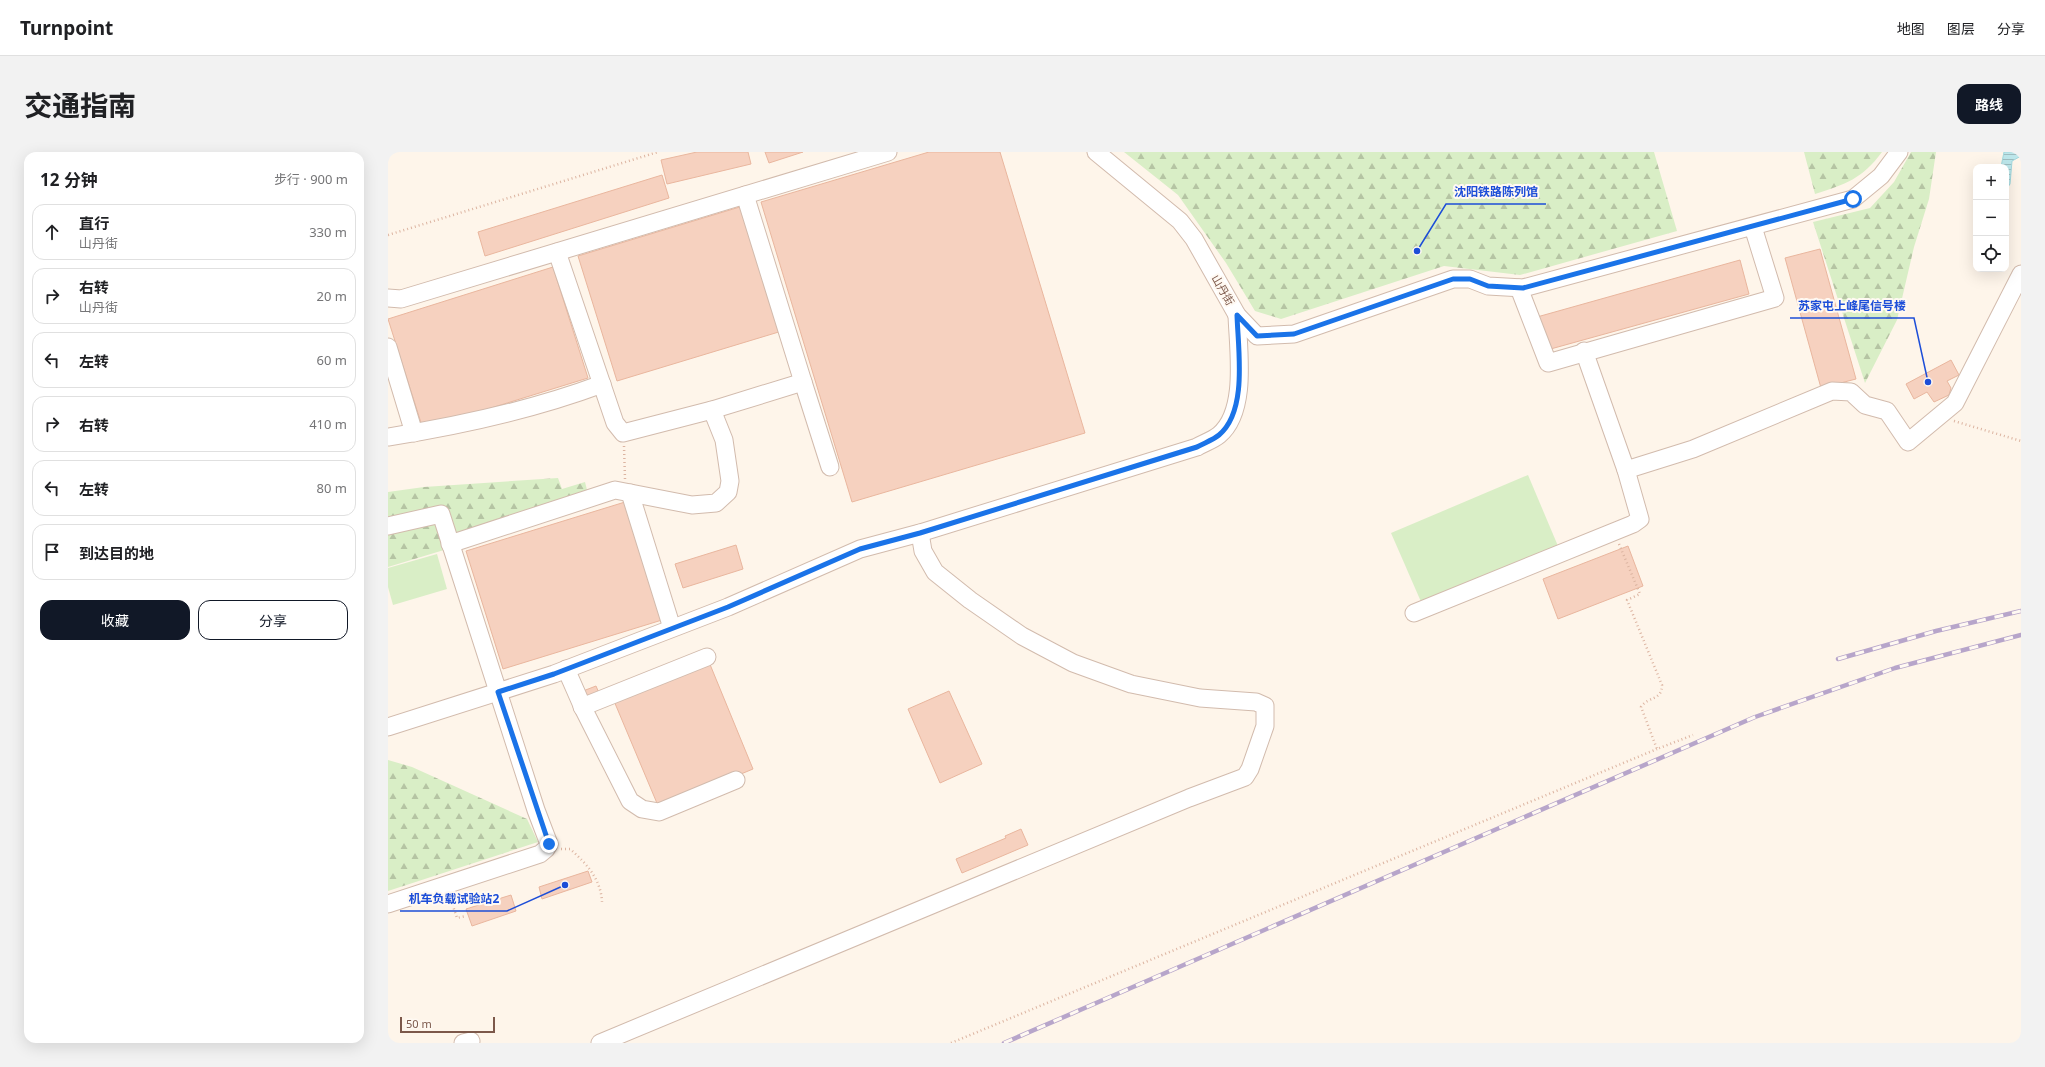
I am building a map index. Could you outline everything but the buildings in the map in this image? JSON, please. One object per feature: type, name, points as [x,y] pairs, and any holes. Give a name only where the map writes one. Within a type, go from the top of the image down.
[{"type":"lane","points":[[388,298],[401,299],[888,152]]},
{"type":"lane","name":"山丹街","points":[[1096,152],[1180,221],[1194,239],[1237,315],[1257,336],[1294,334],[1453,279],[1470,279],[1488,286],[1519,288],[1754,227],[1853,199],[1881,176],[1899,152]]},
{"type":"lane","points":[[745,195],[830,466]]},
{"type":"lane","points":[[1519,288],[1548,363],[1584,351],[1775,298],[1754,227]]},
{"type":"lane","points":[[557,252],[614,423],[623,433],[712,410],[803,382]]},
{"type":"lane","points":[[1626,470],[1693,449],[1832,391],[1851,392],[1865,405],[1887,411],[1908,442],[1955,403],[2021,274]]},
{"type":"lane","points":[[388,727],[566,669],[728,607],[860,549],[920,533],[1197,447],[1218,435],[1231,420],[1239,385],[1237,315]]},
{"type":"lane","points":[[388,347],[414,433]]},
{"type":"lane","points":[[1414,612],[1614,532],[1633,524],[1640,519],[1626,470],[1584,351]]},
{"type":"lane","points":[[388,437],[459,424],[574,395],[602,384]]},
{"type":"lane","points":[[450,544],[615,490],[692,505],[716,502],[728,492],[730,481],[724,440],[712,410]]},
{"type":"lane","points":[[630,492],[672,628]]},
{"type":"lane","points":[[388,526],[441,514],[549,844],[540,854],[388,904]]},
{"type":"lane","points":[[600,1043],[1182,801],[1245,778],[1250,769],[1265,726],[1265,706],[1256,702],[1200,698],[1131,684],[1073,663],[1022,636],[970,600],[935,572],[924,551],[920,533]]},
{"type":"lane","points":[[582,707],[707,657]]},
{"type":"lane","points":[[566,669],[582,707],[630,800],[642,809],[658,812],[736,780]]},
{"type":"path","points":[[388,235],[658,152]]},
{"type":"path","points":[[1941,415],[1974,428],[2021,441]]},
{"type":"path","points":[[623,433],[624,476],[630,492]]},
{"type":"path","points":[[1614,532],[1640,594],[1627,600],[1662,685],[1662,691],[1659,697],[1646,701],[1641,707],[1657,749]]},
{"type":"path","points":[[951,1043],[1693,735]]},
{"type":"path","points":[[546,849],[570,849],[589,866],[599,887],[602,902]]},
{"type":"path","points":[[448,885],[457,918],[466,916]]},
{"type":"green space","points":[[1124,152],[1654,152],[1677,231],[1520,275],[1444,266],[1281,319],[1255,311],[1226,263],[1178,195]]},
{"type":"green space","points":[[1804,152],[1882,152],[1860,175],[1836,187],[1815,194]]},
{"type":"green space","points":[[1911,152],[1936,152],[1929,199],[1914,247],[1897,320],[1865,383],[1813,222],[1870,208],[1894,182]]},
{"type":"green space","points":[[1528,475],[1558,546],[1422,604],[1391,533]]},
{"type":"green space","points":[[558,478],[562,489],[585,482],[587,490],[440,538],[444,550],[388,567],[388,492],[424,487]]},
{"type":"green space","points":[[437,554],[447,589],[393,605],[388,587],[388,568]]},
{"type":"green space","points":[[388,760],[412,767],[527,819],[538,842],[388,891]]},
{"type":"water","points":[[2004,152],[2021,152],[2021,156],[2012,161],[2009,186],[2009,164],[2002,164]]},
{"type":"railway","points":[[1838,659],[1936,631],[2021,611]]},
{"type":"railway","points":[[1004,1043],[1755,717],[1895,668],[2021,635]]},
{"type":"place","name":"沈阳铁路陈列馆","points":[[1417,251]]},
{"type":"place","name":"苏家屯上峰尾信号楼","points":[[1928,382]]},
{"type":"place","name":"机车负载试验站2","points":[[565,885]]},
{"type":"route","points":[[549,844],[536,810],[498,692],[554,674],[728,607],[874,544],[920,533],[1197,447],[1218,435],[1231,420],[1239,385],[1237,315],[1257,336],[1294,334],[1453,279],[1470,279],[1488,286],[1523,288],[1853,199]]}]
